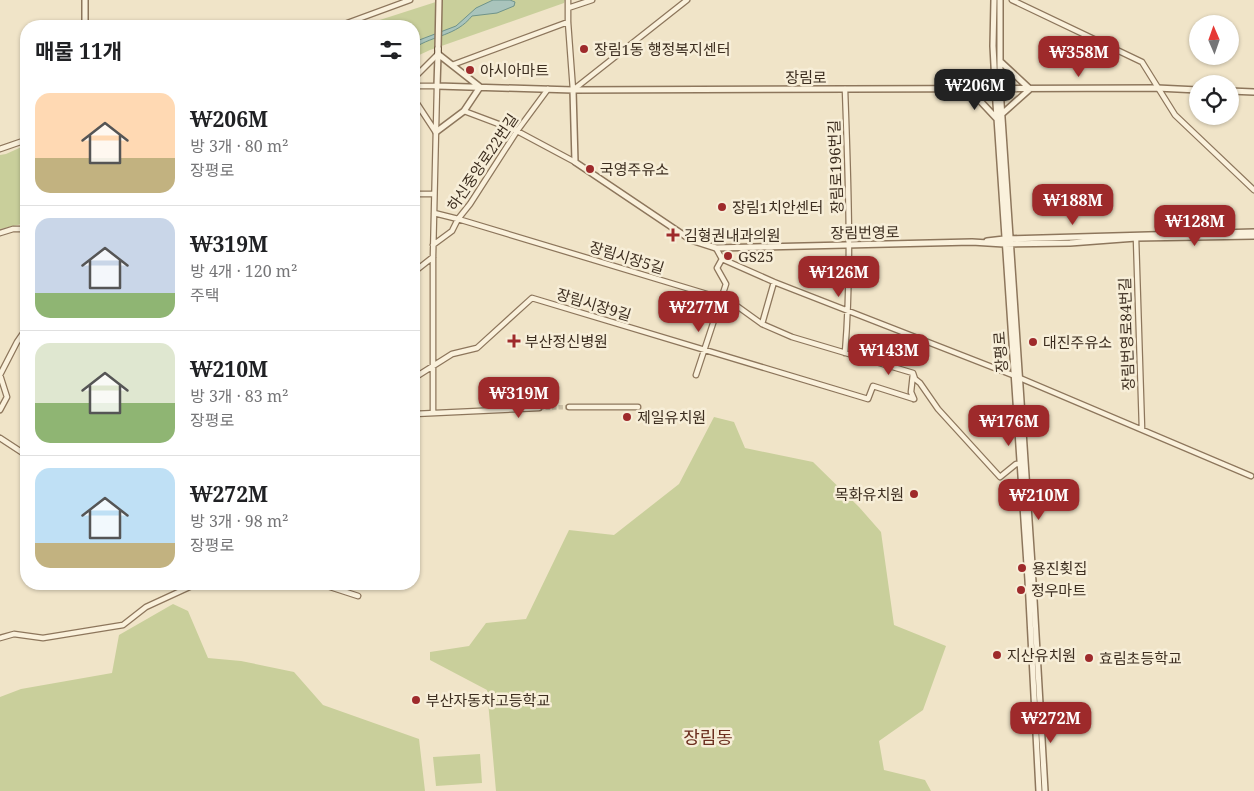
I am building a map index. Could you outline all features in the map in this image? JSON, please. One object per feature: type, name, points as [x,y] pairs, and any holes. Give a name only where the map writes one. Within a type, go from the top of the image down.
[{"type":"street","points":[[85,0],[85,20]]},
{"type":"street","points":[[355,20],[410,0]]},
{"type":"street","points":[[433,413],[433,245],[439,0]]},
{"type":"street","points":[[464,111],[517,131],[575,162],[568,0]]},
{"type":"street","points":[[568,8],[592,0]]},
{"type":"street","points":[[573,90],[688,0]]},
{"type":"street","name":"장평로","points":[[994,0],[993,46],[1002,114],[1007,241]]},
{"type":"street","name":"장평로","points":[[1000,0],[1000,62],[997,119],[1031,579],[1037,698],[1039,791]]},
{"type":"street","points":[[1012,0],[1142,62],[1175,115],[1254,190]]},
{"type":"street","points":[[452,65],[568,22]]},
{"type":"street","points":[[436,132],[464,111],[480,87],[438,52]]},
{"type":"street","points":[[420,72],[438,52]]},
{"type":"street","points":[[1000,62],[1030,89],[1002,114]]},
{"type":"street","name":"장림로","points":[[420,86],[573,90],[1157,88],[1189,90]]},
{"type":"street","name":"하신중앙로22번길","points":[[433,245],[452,231],[458,219],[470,204],[517,131],[548,89]]},
{"type":"street","name":"장림로196번길","points":[[845,89],[850,245],[845,353]]},
{"type":"street","points":[[968,89],[997,119]]},
{"type":"street","points":[[1239,91],[1254,92]]},
{"type":"street","points":[[420,108],[436,132]]},
{"type":"street","points":[[0,149],[20,142]]},
{"type":"street","name":"장림번영로","points":[[575,162],[691,240],[716,248],[1007,241]]},
{"type":"street","points":[[420,194],[434,194]]},
{"type":"street","name":"장림시장5길","points":[[434,213],[730,301],[762,324],[792,337],[913,373]]},
{"type":"street","points":[[0,234],[13,229],[20,229]]},
{"type":"street","points":[[1007,241],[1070,243],[1136,236],[1254,234]]},
{"type":"street","name":"장림번영로84번길","points":[[1136,236],[1142,429]]},
{"type":"street","points":[[716,248],[722,259],[774,282],[1017,378],[1252,476]]},
{"type":"street","points":[[420,267],[433,257]]},
{"type":"street","points":[[696,375],[726,284],[717,268],[722,259]]},
{"type":"street","points":[[762,324],[774,282]]},
{"type":"street","name":"장림시장9길","points":[[433,366],[452,354],[477,348],[532,298],[868,399],[872,386],[914,399],[911,392],[913,373]]},
{"type":"street","points":[[0,410],[7,397],[0,375],[20,338]]},
{"type":"street","points":[[420,374],[433,366]]},
{"type":"street","points":[[913,373],[915,379],[920,383],[938,409],[1000,477],[1016,464],[1023,464]]},
{"type":"street","points":[[569,407],[638,407]]},
{"type":"street","points":[[420,414],[539,408]]},
{"type":"street","points":[[0,438],[20,451]]},
{"type":"street","points":[[1,639],[14,634],[43,638],[123,624],[146,606],[181,590]]},
{"type":"street","points":[[340,590],[358,596]]},
{"type":"street","name":"장평로","points":[[1037,698],[1045,791]]},
{"type":"street","points":[[1043,777],[1049,791]]},
{"type":"green space","points":[[442,0],[565,0],[564,3],[420,55],[420,20],[380,20]]},
{"type":"green space","points":[[20,148],[20,224],[0,229],[0,155]]},
{"type":"green space","points":[[714,417],[734,422],[745,448],[813,462],[859,507],[881,532],[894,625],[946,646],[923,710],[879,741],[884,770],[925,780],[931,791],[496,791],[487,690],[430,660],[430,652],[469,646],[486,623],[526,619],[569,530],[614,535],[679,484]]},
{"type":"green space","points":[[173,604],[188,611],[208,658],[241,661],[294,672],[323,705],[419,739],[425,791],[0,791],[0,697],[21,689],[112,673],[119,635]]},
{"type":"green space","points":[[480,754],[482,783],[436,786],[433,757]]},
{"type":"water","points":[[493,0],[510,0],[515,2],[514,6],[497,13],[472,16],[459,28],[420,45],[420,40],[456,26],[476,8]]},
{"type":"tunnel","points":[[539,408],[569,407]]},
{"type":"place","name":"장림1동 행정복지센터","points":[[584,49]]},
{"type":"place","name":"아시아마트","points":[[470,70]]},
{"type":"place","name":"국영주유소","points":[[590,169]]},
{"type":"place","name":"장림1치안센터","points":[[722,207]]},
{"type":"place","name":"김형권내과의원","points":[[673,235]]},
{"type":"place","name":"GS25","points":[[728,256]]},
{"type":"place","name":"부산정신병원","points":[[514,341]]},
{"type":"place","name":"대진주유소","points":[[1033,342]]},
{"type":"place","name":"제일유치원","points":[[627,417]]},
{"type":"place","name":"목화유치원","points":[[914,494]]},
{"type":"place","name":"용진횟집","points":[[1022,568]]},
{"type":"place","name":"정우마트","points":[[1021,590]]},
{"type":"place","name":"지산유치원","points":[[997,655]]},
{"type":"place","name":"효림초등학교","points":[[1089,658]]},
{"type":"place","name":"부산자동차고등학교","points":[[416,700]]},
{"type":"district","name":"장림동","points":[[708,737]]}]
